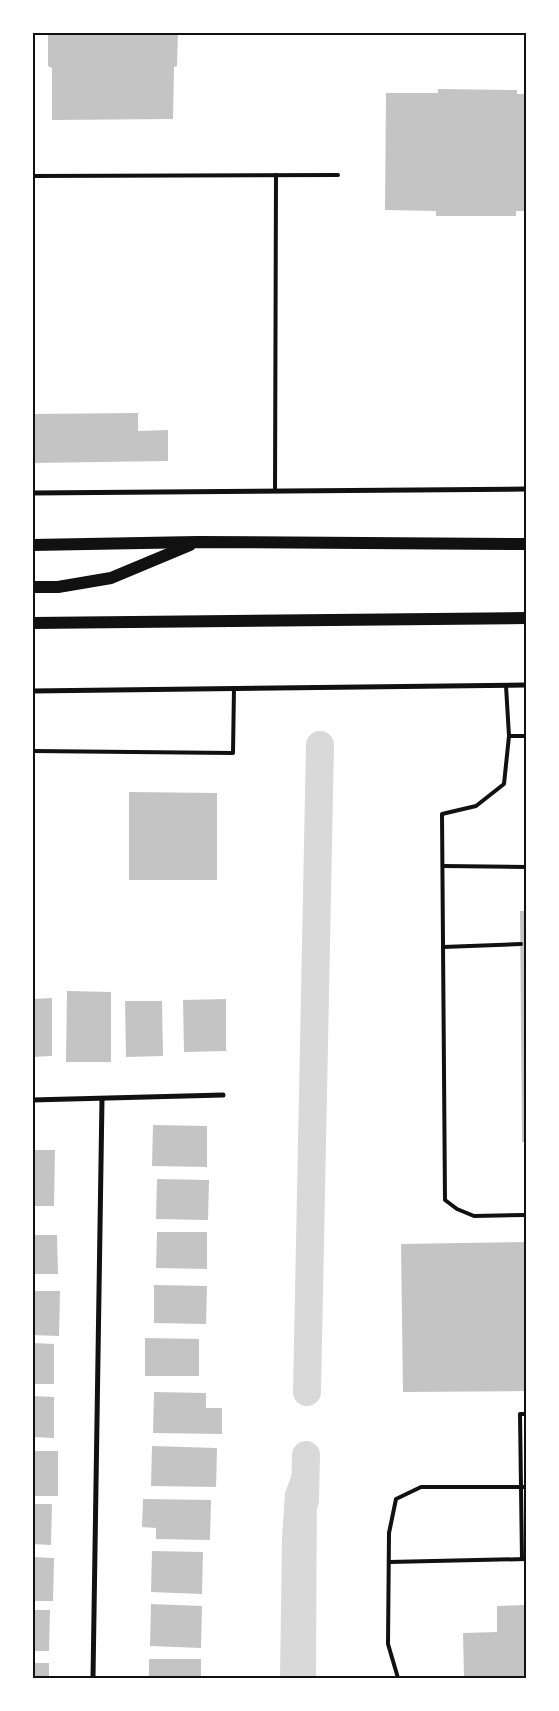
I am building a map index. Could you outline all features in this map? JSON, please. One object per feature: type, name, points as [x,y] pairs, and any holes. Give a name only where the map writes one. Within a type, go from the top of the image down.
[{"type":"main road","points":[[32,545],[197,542],[526,544]]},
{"type":"main road","points":[[32,587],[58,587],[111,578],[197,542]]},
{"type":"main road","points":[[32,623],[526,618]]},
{"type":"street","points":[[32,493],[526,489]]},
{"type":"street","points":[[32,691],[526,685]]},
{"type":"street","points":[[32,1100],[223,1095]]},
{"type":"street","points":[[93,1678],[102,1099]]},
{"type":"lane","points":[[275,491],[276,175]]},
{"type":"lane","points":[[32,176],[338,175]]},
{"type":"lane","points":[[506,686],[509,736],[504,784],[476,806],[442,814],[445,1200],[456,1209],[474,1216],[526,1215]]},
{"type":"lane","points":[[32,751],[233,753],[234,688]]},
{"type":"lane","points":[[509,736],[526,736]]},
{"type":"lane","points":[[443,866],[526,867]]},
{"type":"lane","points":[[443,947],[521,944]]},
{"type":"lane","points":[[389,1562],[524,1559],[520,1414],[526,1414]]},
{"type":"lane","points":[[398,1678],[388,1644],[389,1533],[396,1499],[421,1487],[526,1487]]},
{"type":"shaded area","points":[[302,1462],[314,1468],[317,1478],[316,1678],[280,1678],[282,1538],[285,1493],[292,1474]]},
{"type":"building","points":[[48,32],[178,32],[177,66],[174,67],[173,119],[52,120],[52,68],[48,66]]},
{"type":"building","points":[[438,89],[517,90],[517,94],[526,94],[526,211],[516,211],[516,216],[436,216],[436,211],[385,210],[386,93],[438,93]]},
{"type":"building","points":[[138,413],[138,431],[168,430],[168,461],[32,463],[32,414]]},
{"type":"building","points":[[129,792],[217,793],[217,880],[129,880]]},
{"type":"building","points":[[520,911],[526,911],[526,1142],[522,1142]]},
{"type":"building","points":[[67,991],[111,992],[111,1062],[66,1062]]},
{"type":"building","points":[[52,998],[52,1056],[32,1057],[32,999]]},
{"type":"building","points":[[226,999],[226,1051],[184,1052],[183,1000]]},
{"type":"building","points":[[125,1001],[162,1001],[163,1056],[126,1057]]},
{"type":"building","points":[[153,1125],[207,1126],[207,1167],[152,1166]]},
{"type":"building","points":[[32,1150],[55,1150],[54,1206],[32,1206]]},
{"type":"building","points":[[157,1179],[209,1180],[208,1220],[156,1219]]},
{"type":"building","points":[[157,1232],[207,1232],[207,1269],[156,1268]]},
{"type":"building","points":[[32,1235],[57,1235],[58,1274],[32,1274]]},
{"type":"building","points":[[526,1242],[526,1391],[403,1392],[401,1244]]},
{"type":"building","points":[[154,1285],[207,1286],[206,1324],[154,1323]]},
{"type":"building","points":[[32,1291],[60,1291],[59,1336],[32,1335]]},
{"type":"building","points":[[145,1338],[199,1339],[199,1376],[145,1376]]},
{"type":"building","points":[[32,1343],[54,1344],[54,1384],[32,1384]]},
{"type":"building","points":[[154,1392],[206,1393],[206,1408],[222,1408],[222,1434],[153,1433]]},
{"type":"building","points":[[32,1396],[54,1397],[54,1438],[32,1437]]},
{"type":"building","points":[[152,1446],[217,1448],[216,1487],[151,1486]]},
{"type":"building","points":[[32,1451],[58,1451],[58,1496],[32,1496]]},
{"type":"building","points":[[143,1499],[211,1500],[210,1540],[156,1539],[156,1528],[142,1527]]},
{"type":"building","points":[[32,1504],[52,1504],[51,1545],[32,1544]]},
{"type":"building","points":[[152,1551],[203,1552],[202,1594],[151,1592]]},
{"type":"building","points":[[32,1557],[54,1558],[53,1601],[32,1601]]},
{"type":"building","points":[[151,1604],[202,1606],[201,1648],[150,1646]]},
{"type":"building","points":[[526,1605],[526,1678],[464,1678],[463,1633],[497,1632],[497,1606]]},
{"type":"building","points":[[32,1610],[50,1610],[49,1651],[32,1651]]},
{"type":"building","points":[[149,1659],[201,1659],[201,1678],[149,1678]]},
{"type":"building","points":[[32,1663],[49,1663],[49,1678],[32,1678]]},
{"type":"waterway","points":[[307,1392],[320,745]]},
{"type":"waterway","points":[[305,1501],[306,1455]]}]
